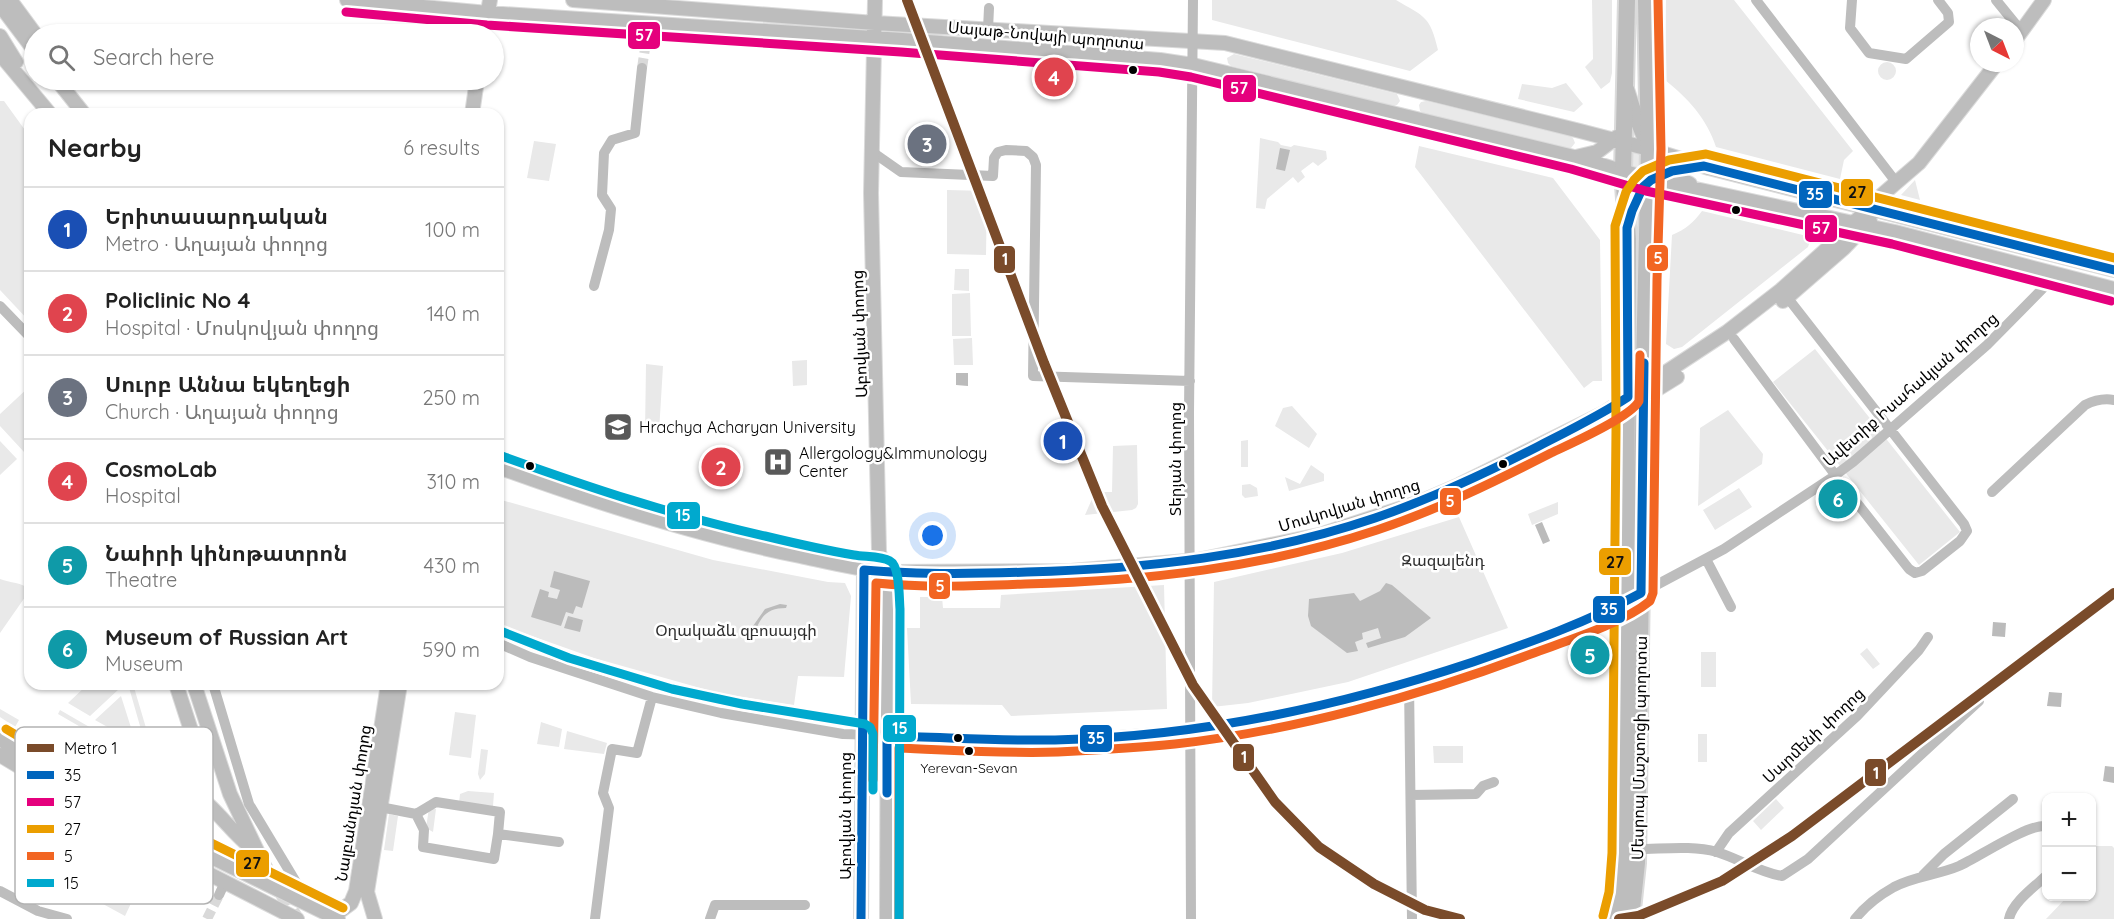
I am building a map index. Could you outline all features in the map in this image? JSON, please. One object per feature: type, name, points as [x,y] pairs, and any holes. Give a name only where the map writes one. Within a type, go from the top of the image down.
[{"type":"highway","name":"Մեսրոպ Մաշտոցի պողոտա","points":[[1627,0],[1626,84],[1621,137],[1638,394],[1641,593],[1637,849],[1635,894],[1631,919]]},
{"type":"highway","name":"Մեսրոպ Մաշտոցի պողոտա","points":[[1615,919],[1621,894],[1624,854],[1626,600],[1649,179],[1646,0]]},
{"type":"main road","points":[[10,0],[28,24]]},
{"type":"main road","name":"Սայաթ-Նովայի պողոտա","points":[[347,0],[492,6],[648,23],[1160,60],[1192,65],[1574,157],[1649,179],[1704,190]]},
{"type":"main road","name":"Սայաթ-Նովայի պողոտա","points":[[573,0],[875,23],[1225,43],[1621,137],[1649,149],[1704,166],[2114,270]]},
{"type":"main road","name":"Աբովյան փողոց","points":[[875,0],[871,151],[879,552],[885,572],[888,609],[886,919]]},
{"type":"main road","points":[[2024,28],[2044,0]]},
{"type":"main road","points":[[0,5],[24,37]]},
{"type":"main road","points":[[487,24],[492,6]]},
{"type":"main road","points":[[491,24],[492,6]]},
{"type":"main road","points":[[0,36],[24,75]]},
{"type":"main road","points":[[0,54],[24,81]]},
{"type":"main road","name":"Մոսկովյան փողոց","points":[[1638,394],[1727,332],[1859,224],[1874,210],[1896,182],[1919,163],[1990,72]]},
{"type":"main road","points":[[1574,157],[1597,152],[1621,137],[1643,105],[1647,76]]},
{"type":"main road","points":[[1626,84],[1642,135],[1649,149],[1670,172],[1704,190],[1859,224],[2114,290]]},
{"type":"main road","points":[[32,90],[46,108]]},
{"type":"main road","points":[[33,90],[36,95]]},
{"type":"main road","points":[[65,90],[79,108]]},
{"type":"main road","points":[[75,90],[89,108]]},
{"type":"main road","points":[[473,108],[476,90]]},
{"type":"main road","points":[[481,108],[484,90]]},
{"type":"main road","points":[[1627,228],[1632,205],[1638,192],[1649,179],[1670,172],[1704,166]]},
{"type":"main road","name":"Մոսկովյան փողոց","points":[[504,469],[629,512],[748,545],[864,570],[1061,572],[1190,561],[1264,548],[1319,535],[1420,502],[1579,427],[1734,339],[1844,248],[1859,224]]},
{"type":"main road","name":"Աբովյան փողոց","points":[[861,919],[864,570]]},
{"type":"main road","points":[[178,690],[190,727]]},
{"type":"main road","points":[[192,690],[198,699]]},
{"type":"main road","points":[[196,690],[207,727]]},
{"type":"main road","points":[[198,699],[200,690]]},
{"type":"main road","name":"Նալբանդյան փողոց","points":[[335,918],[351,903],[356,891],[387,690]]},
{"type":"main road","name":"Նալբանդյան փողոց","points":[[375,919],[367,891],[399,690]]},
{"type":"main road","points":[[0,739],[15,748]]},
{"type":"main road","points":[[213,744],[230,794],[258,854],[242,841],[213,810]]},
{"type":"main road","points":[[0,754],[15,763]]},
{"type":"main road","points":[[213,857],[335,918]]},
{"type":"main road","points":[[213,876],[297,919]]},
{"type":"main road","points":[[259,899],[273,919]]},
{"type":"street","name":"Տերյան փողոց","points":[[1191,919],[1190,381],[1193,0]]},
{"type":"street","points":[[1756,0],[1896,182]]},
{"type":"street","points":[[1852,0],[1850,28],[1869,53],[1906,59],[1949,22],[1948,13],[1938,0]]},
{"type":"street","points":[[1996,0],[2007,18]]},
{"type":"street","points":[[988,29],[989,8]]},
{"type":"street","points":[[645,42],[648,23]]},
{"type":"street","points":[[594,286],[607,240],[611,209],[602,195],[604,153],[612,140],[635,134],[642,68]]},
{"type":"street","points":[[871,151],[901,172],[993,176],[994,158],[998,152],[1026,151],[1033,157],[1036,165],[1033,376],[1190,381]]},
{"type":"street","name":"Ավետիք Իսահակյան փողոց","points":[[504,646],[530,657],[652,697],[720,713],[861,735],[1055,740],[1191,730],[1310,708],[1409,683],[1502,652],[1602,614],[1706,559],[1762,525],[1835,475],[1987,345],[2057,274]]},
{"type":"street","points":[[1734,339],[1835,475],[1909,569],[1915,573],[1922,571],[1960,541],[1967,531],[1964,524],[1787,297]]},
{"type":"street","points":[[0,306],[24,331]]},
{"type":"street","points":[[1992,492],[2085,405],[2106,398],[2114,400]]},
{"type":"street","points":[[1706,559],[1731,607]]},
{"type":"street","name":"Սարմենի փողոց","points":[[1716,852],[1729,833],[1857,716],[1919,650],[1928,637]]},
{"type":"street","points":[[1409,683],[1412,919]]},
{"type":"street","points":[[215,690],[249,804],[311,907]]},
{"type":"street","points":[[595,919],[609,808],[603,793],[612,749],[637,753],[652,697]]},
{"type":"street","points":[[1637,849],[1681,848],[1716,852],[1767,873],[1782,876],[1808,859],[1978,701]]},
{"type":"street","points":[[1411,795],[1476,794],[1483,786],[1494,782]]},
{"type":"street","points":[[1923,875],[1944,854],[2013,800]]},
{"type":"street","points":[[380,807],[416,814],[436,802],[500,812],[494,859],[423,847],[423,830],[416,814]]},
{"type":"street","points":[[1855,919],[1869,903],[1913,878],[1959,866],[2042,825]]},
{"type":"street","points":[[498,834],[559,842]]},
{"type":"street","points":[[2009,919],[2009,915],[2018,903],[2042,880]]},
{"type":"street","points":[[219,896],[225,882]]},
{"type":"street","points":[[0,891],[15,899]]},
{"type":"street","points":[[25,904],[38,911],[67,919]]},
{"type":"street","points":[[710,919],[715,905],[805,905]]},
{"type":"green space","points":[[1212,0],[1396,0],[1425,19],[1432,30],[1438,50],[1410,71],[1212,20]]},
{"type":"green space","points":[[1592,0],[1612,0],[1612,73],[1610,82],[1601,89],[1585,67],[1593,59]]},
{"type":"green space","points":[[1666,0],[1734,0],[1853,151],[1844,160],[1840,179],[1716,147],[1696,110],[1665,80]]},
{"type":"green space","points":[[1234,54],[1397,94],[1400,101],[1393,106],[1231,66],[1227,58]]},
{"type":"green space","points":[[1887,62],[1893,65],[1896,71],[1893,77],[1887,80],[1881,77],[1878,71],[1881,65]]},
{"type":"green space","points":[[1566,83],[1583,104],[1574,112],[1518,99],[1522,84],[1552,88]]},
{"type":"green space","points":[[0,101],[4,101],[24,129],[24,316],[0,290]]},
{"type":"green space","points":[[1426,101],[1570,136],[1575,143],[1571,148],[1566,148],[1423,113],[1419,105]]},
{"type":"green space","points":[[1260,138],[1291,147],[1294,145],[1326,151],[1327,159],[1318,166],[1313,162],[1301,171],[1305,177],[1298,183],[1293,177],[1267,199],[1265,209],[1256,208]]},
{"type":"green space","points":[[534,141],[556,144],[549,181],[527,178]]},
{"type":"green space","points":[[1419,146],[1553,178],[1600,240],[1602,381],[1593,381],[1584,388],[1415,167]]},
{"type":"green space","points":[[1632,152],[1640,152],[1644,169],[1633,172],[1626,158]]},
{"type":"green space","points":[[1915,180],[1920,200],[1901,195]]},
{"type":"green space","points":[[947,190],[987,191],[986,255],[947,254]]},
{"type":"green space","points":[[1702,211],[1807,236],[1810,241],[1808,247],[1682,347],[1674,349],[1666,344],[1672,235],[1689,225]]},
{"type":"green space","points":[[955,269],[969,269],[969,291],[954,290]]},
{"type":"green space","points":[[970,293],[971,336],[952,336],[952,294]]},
{"type":"green space","points":[[972,338],[973,365],[954,365],[953,339]]},
{"type":"green space","points":[[1815,349],[1960,532],[1919,565],[1773,382]]},
{"type":"green space","points":[[807,360],[807,385],[793,386],[792,361]]},
{"type":"green space","points":[[646,364],[663,366],[659,432],[645,432]]},
{"type":"green space","points":[[24,392],[24,452],[0,426],[0,414]]},
{"type":"green space","points":[[1292,406],[1317,434],[1309,448],[1275,426],[1283,408]]},
{"type":"green space","points":[[1728,410],[1763,454],[1762,464],[1698,506],[1700,428]]},
{"type":"green space","points":[[1248,440],[1248,467],[1241,467],[1241,441]]},
{"type":"green space","points":[[0,441],[17,459],[0,475]]},
{"type":"green space","points":[[1137,445],[1138,504],[1136,508],[1085,515],[1095,492],[1112,492],[1113,446]]},
{"type":"green space","points":[[1311,465],[1324,474],[1324,481],[1289,491],[1285,477],[1300,484]]},
{"type":"green space","points":[[1250,484],[1257,488],[1258,496],[1245,498],[1242,495],[1242,485]]},
{"type":"green space","points":[[1739,488],[1752,507],[1715,530],[1703,510]]},
{"type":"green space","name":"Օղակաձև զբոսայգի","points":[[504,501],[713,560],[828,582],[845,583],[851,596],[844,677],[798,676],[794,705],[718,693],[594,658],[504,626]]},
{"type":"green space","points":[[1558,502],[1558,514],[1532,525],[1528,514]]},
{"type":"green space","name":"Զազալենդ","points":[[1459,517],[1508,628],[1348,682],[1248,703],[1212,707],[1214,582],[1342,553]]},
{"type":"green space","points":[[0,579],[24,586],[24,599],[0,633]]},
{"type":"green space","points":[[1164,585],[1167,709],[1011,716],[1002,705],[911,704],[907,628],[920,628],[920,597],[942,597],[943,608],[1000,608],[1001,595]]},
{"type":"green space","points":[[1867,648],[1880,664],[1873,669],[1860,654]]},
{"type":"green space","points":[[1701,652],[1716,652],[1716,687],[1701,687]]},
{"type":"green space","points":[[82,690],[118,690],[90,716],[68,703]]},
{"type":"green space","points":[[130,690],[135,690],[146,727],[140,727]]},
{"type":"green space","points":[[121,696],[131,727],[108,727],[95,720]]},
{"type":"green space","points":[[0,709],[19,720],[15,727],[0,717]]},
{"type":"green space","points":[[60,710],[89,727],[81,727],[58,714]]},
{"type":"green space","points":[[455,712],[476,715],[471,758],[449,755]]},
{"type":"green space","points":[[541,722],[562,729],[559,747],[537,744]]},
{"type":"green space","points":[[567,731],[607,743],[604,754],[564,749]]},
{"type":"green space","points":[[1698,734],[1707,734],[1707,762],[1698,762]]},
{"type":"green space","points":[[1433,746],[1463,746],[1463,763],[1434,763]]},
{"type":"green space","points":[[481,749],[488,750],[485,774],[480,780],[478,774]]},
{"type":"green space","points":[[468,791],[494,793],[493,806],[459,803],[460,794]]},
{"type":"green space","points":[[1776,799],[1784,808],[1761,830],[1753,821]]},
{"type":"green space","points":[[429,808],[436,809],[433,832],[426,828]]},
{"type":"green space","points":[[389,814],[398,816],[393,851],[384,850]]},
{"type":"green space","points":[[2096,846],[2112,846],[2114,848],[2114,919],[2046,919],[2063,901],[2096,901]]},
{"type":"green space","points":[[103,904],[131,904],[125,916]]},
{"type":"shaded area","points":[[1280,148],[1290,150],[1285,171],[1276,169]]},
{"type":"shaded area","points":[[956,373],[968,373],[968,386],[956,385]]},
{"type":"shaded area","points":[[1542,522],[1550,541],[1543,544],[1535,525]]},
{"type":"shaded area","points":[[554,571],[590,581],[582,608],[576,606],[573,614],[566,612],[561,626],[531,617],[540,589],[549,592],[548,597],[557,599],[560,590],[550,587]]},
{"type":"shaded area","points":[[1386,583],[1392,585],[1431,618],[1405,637],[1368,648],[1366,643],[1381,638],[1378,628],[1362,633],[1363,639],[1355,642],[1358,651],[1347,653],[1311,626],[1308,616],[1309,599],[1354,593],[1360,601],[1380,591]]},
{"type":"shaded area","points":[[780,604],[787,605],[786,608],[768,612],[757,627],[753,626],[765,609]]},
{"type":"shaded area","points":[[568,616],[583,620],[580,632],[564,628]]},
{"type":"shaded area","points":[[1993,622],[2006,623],[2005,637],[1992,636]]},
{"type":"shaded area","points":[[2049,692],[2062,693],[2061,707],[2047,706]]},
{"type":"shaded area","points":[[2105,766],[2114,767],[2114,783],[2103,781]]},
{"type":"tunnel","points":[[642,68],[646,42]]},
{"type":"tunnel","points":[[260,857],[297,919]]},
{"type":"tunnel","points":[[207,919],[219,895]]},
{"type":"metro line","name":"1","points":[[907,0],[1044,363],[1102,506],[1193,685],[1275,802],[1319,847],[1374,884],[1425,910],[1460,919]]},
{"type":"metro line","name":"1","points":[[1619,919],[1638,916],[1722,881],[1792,836],[2114,593]]},
{"type":"transit line","name":"5","points":[[899,919],[899,748],[1058,752],[1175,744],[1265,730],[1356,710],[1445,684],[1577,638],[1625,617],[1650,601],[1653,593],[1661,149],[1658,0]]},
{"type":"transit line","name":"57","points":[[346,12],[476,24]]},
{"type":"transit line","name":"57","points":[[504,26],[901,52],[1159,72],[1191,77],[1571,169],[1646,191],[1892,244],[2111,301]]},
{"type":"transit line","name":"27","points":[[1603,916],[1609,892],[1612,853],[1616,430],[1615,226],[1626,192],[1634,180],[1643,171],[1669,160],[1706,154],[2114,258]]},
{"type":"transit line","name":"35","points":[[861,919],[864,570],[946,574],[1115,568],[1247,551],[1333,531],[1396,511],[1517,457],[1606,411],[1628,397],[1627,228],[1643,187],[1651,180],[1672,171],[1704,166],[2114,270]]},
{"type":"transit line","name":"5","points":[[873,780],[876,583],[913,586],[969,586],[1115,580],[1247,563],[1334,543],[1377,530],[1443,504],[1585,437],[1625,415],[1639,401],[1640,355]]},
{"type":"transit line","name":"35","points":[[887,793],[887,736],[1034,740],[1108,738],[1162,733],[1267,717],[1371,693],[1473,662],[1580,622],[1641,593],[1644,363]]},
{"type":"transit line","name":"15","points":[[504,457],[665,510],[820,549],[882,558],[893,564],[897,575],[900,609],[899,919]]},
{"type":"transit line","name":"15","points":[[504,632],[569,658],[672,689],[742,704],[865,724],[870,727],[873,734],[873,790]]},
{"type":"transit line","name":"27","points":[[6,729],[15,734]]},
{"type":"transit line","name":"27","points":[[213,844],[343,908]]},
{"type":"place","name":"CosmoLab","points":[[1054,77]]},
{"type":"place","name":"Սուրբ Աննա եկեղեցի","points":[[927,144]]},
{"type":"place","name":"Hrachya Acharyan University","points":[[618,427]]},
{"type":"place","name":"Երիտասարդական","points":[[1063,441]]},
{"type":"place","name":"Allergology&Immunology Center","points":[[778,462]]},
{"type":"place","name":"Policlinic No 4","points":[[721,467]]},
{"type":"place","name":"Museum of Russian Art","points":[[1838,499]]},
{"type":"place","name":"Նաիրի կինոթատրոն","points":[[1590,655]]},
{"type":"place","name":"Yerevan-Sevan","points":[[969,751]]}]
